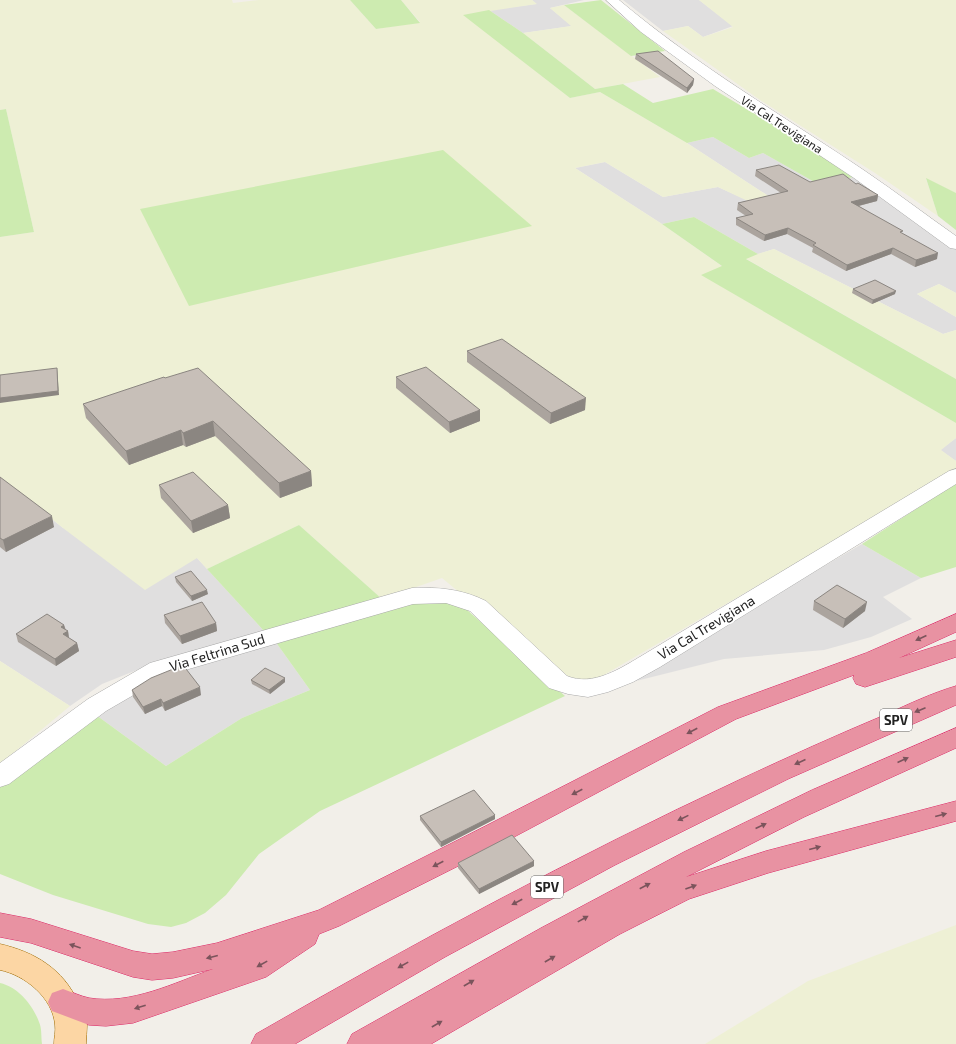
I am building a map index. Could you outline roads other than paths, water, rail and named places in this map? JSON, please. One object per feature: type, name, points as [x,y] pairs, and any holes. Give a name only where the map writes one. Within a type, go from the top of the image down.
[{"type":"highway","points":[[0,925],[31,931],[133,964],[152,967],[173,965],[217,956],[286,934],[329,918],[472,846],[727,713],[764,698],[875,659],[956,622]]},
{"type":"highway","points":[[764,698],[806,692],[857,681],[956,648]]},
{"type":"highway","name":"SPV","points":[[267,1044],[375,980],[597,861],[774,774],[956,695]]},
{"type":"highway","points":[[363,1044],[530,948],[677,868],[744,834],[956,737]]},
{"type":"highway","points":[[404,1044],[610,925],[679,891],[766,862],[956,811]]},
{"type":"highway","points":[[63,1002],[81,1011],[102,1013],[116,1012],[145,1006],[255,968],[329,918]]},
{"type":"main road","points":[[0,957],[8,958],[40,973],[62,998],[71,1025],[70,1044]]},
{"type":"street","name":"Via Cal Trevigiana","points":[[612,0],[646,29],[720,83],[866,179],[956,244]]},
{"type":"street","name":"Via Cal Trevigiana","points":[[462,598],[478,606],[558,682],[569,687],[584,688],[599,686],[622,676],[716,622],[956,475]]},
{"type":"street","name":"Via Feltrina Sud","points":[[0,777],[84,714],[129,683],[159,670],[412,596],[439,594],[462,598]]}]
